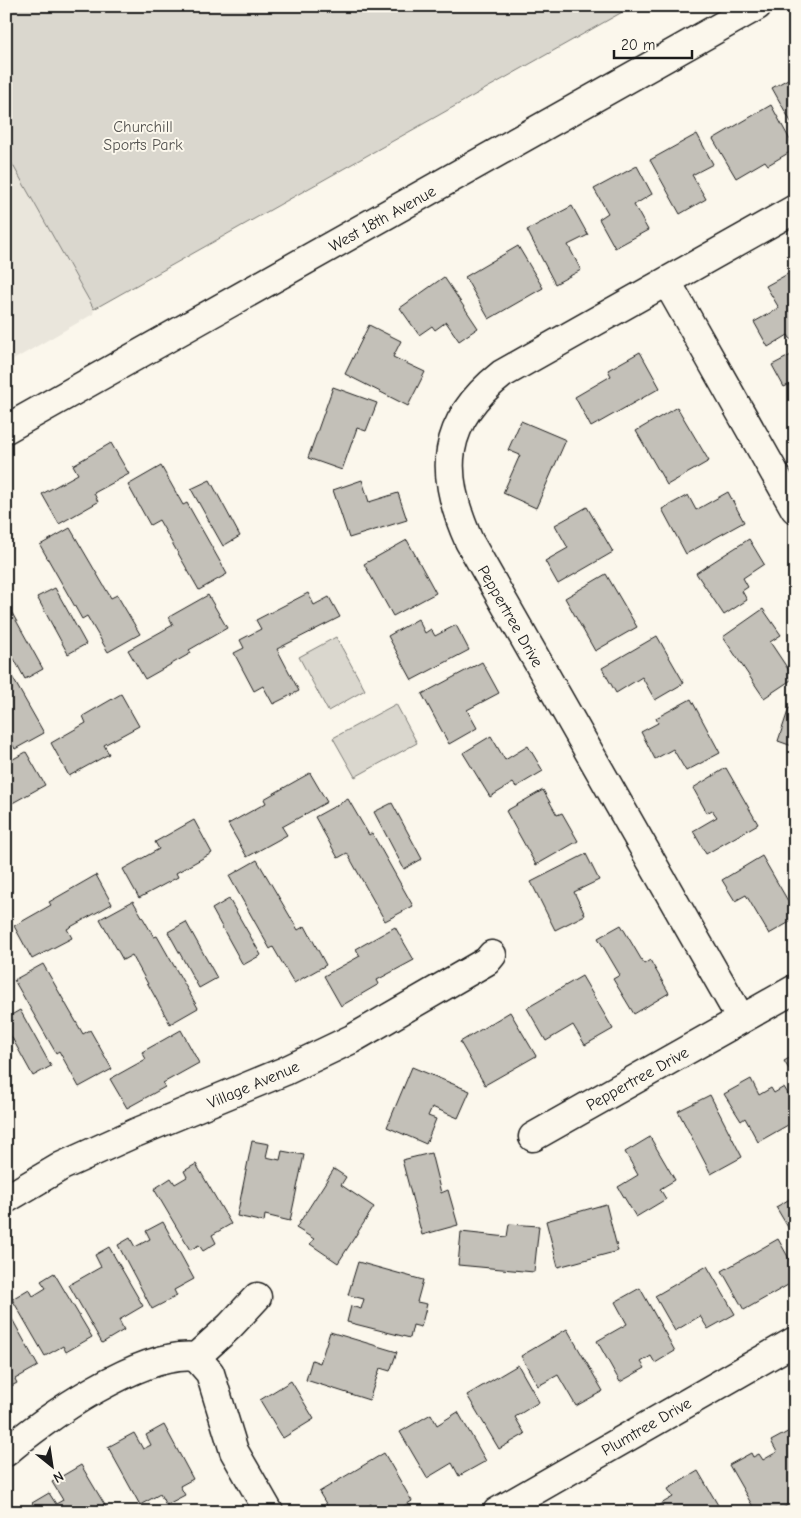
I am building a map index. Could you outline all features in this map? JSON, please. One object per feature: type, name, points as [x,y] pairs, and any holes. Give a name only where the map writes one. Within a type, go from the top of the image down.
[{"type":"street","name":"West 18th Avenue","points":[[6,429],[757,6]]},
{"type":"street","name":"Peppertree Drive","points":[[741,1020],[469,541],[454,503],[450,480],[450,454],[457,427],[467,408],[481,390],[502,374],[795,209]]},
{"type":"street","points":[[667,282],[795,509]]},
{"type":"street","name":"Village Avenue","points":[[6,1199],[62,1166],[135,1133],[285,1071],[352,1039],[487,961],[492,955]]},
{"type":"street","name":"Peppertree Drive","points":[[533,1137],[795,989]]},
{"type":"street","points":[[6,1452],[54,1414],[107,1384],[159,1361],[174,1357],[196,1356],[230,1326],[257,1297]]},
{"type":"street","name":"Plumtree Drive","points":[[497,1512],[795,1341]]},
{"type":"street","points":[[196,1356],[210,1373],[231,1443],[269,1512]]},
{"type":"shaded area","points":[[6,153],[94,309],[93,314],[6,364]]},
{"type":"green space","name":"Churchill Sports Park","points":[[6,6],[633,6],[94,309],[6,153]]},
{"type":"green space","points":[[336,637],[365,690],[328,711],[299,657]]},
{"type":"green space","points":[[396,704],[417,743],[355,777],[333,738]]},
{"type":"building","points":[[795,75],[795,129],[772,88]]},
{"type":"building","points":[[771,105],[795,149],[768,165],[765,161],[736,178],[713,139]]},
{"type":"building","points":[[697,134],[713,164],[692,175],[706,199],[680,214],[650,160]]},
{"type":"building","points":[[637,166],[652,194],[634,205],[648,230],[615,248],[599,219],[608,213],[594,189]]},
{"type":"building","points":[[572,206],[588,235],[568,245],[581,270],[555,284],[527,230]]},
{"type":"building","points":[[518,246],[543,288],[489,319],[465,277]]},
{"type":"building","points":[[795,270],[795,338],[791,340],[788,335],[768,347],[754,322],[779,308],[766,286]]},
{"type":"building","points":[[444,277],[478,328],[459,341],[446,322],[435,330],[432,326],[419,335],[400,308]]},
{"type":"building","points":[[369,325],[401,341],[393,357],[425,372],[408,406],[345,374]]},
{"type":"building","points":[[640,352],[660,388],[591,427],[575,397],[611,376],[608,370]]},
{"type":"building","points":[[795,353],[795,382],[784,387],[772,365]]},
{"type":"building","points":[[333,387],[377,403],[366,431],[357,428],[342,470],[308,458]]},
{"type":"building","points":[[677,407],[709,461],[667,485],[636,431]]},
{"type":"building","points":[[521,421],[566,440],[536,508],[503,493],[520,455],[508,450]]},
{"type":"building","points":[[111,443],[129,474],[94,493],[98,502],[59,524],[42,494],[78,474],[73,465]]},
{"type":"building","points":[[161,466],[183,505],[187,503],[227,574],[199,590],[159,520],[150,525],[128,485]]},
{"type":"building","points":[[210,480],[240,536],[223,546],[191,489]]},
{"type":"building","points":[[362,480],[369,502],[398,493],[407,520],[349,538],[333,490]]},
{"type":"building","points":[[728,492],[744,522],[686,554],[662,509],[688,495],[696,510]]},
{"type":"building","points":[[587,507],[613,552],[558,584],[545,561],[568,548],[555,525]]},
{"type":"building","points":[[70,528],[111,598],[117,595],[140,634],[108,652],[87,616],[82,619],[40,545]]},
{"type":"building","points":[[749,539],[764,564],[743,578],[748,587],[742,591],[747,600],[724,615],[696,573]]},
{"type":"building","points":[[407,540],[436,593],[393,616],[364,564]]},
{"type":"building","points":[[606,574],[637,627],[595,651],[565,598]]},
{"type":"building","points":[[55,588],[86,644],[68,654],[37,597]]},
{"type":"building","points":[[308,593],[314,605],[329,597],[340,617],[277,649],[299,691],[273,704],[263,686],[254,691],[234,653],[244,648],[240,640],[261,629],[256,620]]},
{"type":"building","points":[[208,595],[227,628],[189,650],[191,653],[145,679],[128,650],[173,625],[169,617]]},
{"type":"building","points":[[763,609],[781,635],[770,642],[794,678],[764,698],[723,637]]},
{"type":"building","points":[[12,613],[43,669],[25,679],[6,644],[6,616]]},
{"type":"building","points":[[418,619],[425,633],[431,629],[435,636],[456,625],[469,650],[412,680],[388,636]]},
{"type":"building","points":[[657,636],[684,683],[655,700],[642,677],[616,693],[602,668]]},
{"type":"building","points":[[482,662],[499,693],[467,710],[477,728],[449,744],[422,694]]},
{"type":"building","points":[[6,666],[44,733],[15,749],[6,733]]},
{"type":"building","points":[[121,694],[139,726],[104,745],[109,754],[69,776],[51,743],[86,723],[83,716]]},
{"type":"building","points":[[691,699],[720,753],[686,771],[673,749],[655,759],[641,732],[658,723],[656,718]]},
{"type":"building","points":[[789,708],[795,710],[795,747],[778,741]]},
{"type":"building","points":[[491,736],[505,760],[528,746],[543,771],[516,787],[513,783],[490,797],[463,753]]},
{"type":"building","points":[[26,752],[45,785],[7,806],[10,810],[6,812],[6,763]]},
{"type":"building","points":[[726,768],[758,824],[706,854],[693,831],[717,817],[712,810],[707,813],[693,788]]},
{"type":"building","points":[[310,773],[327,802],[282,827],[287,835],[247,857],[228,824],[266,803],[264,799]]},
{"type":"building","points":[[543,790],[557,815],[562,813],[578,841],[536,865],[506,811]]},
{"type":"building","points":[[348,799],[369,835],[372,833],[413,906],[385,921],[347,853],[338,858],[315,817]]},
{"type":"building","points":[[392,803],[422,859],[404,869],[374,812]]},
{"type":"building","points":[[194,820],[212,853],[176,873],[178,877],[139,898],[123,869],[159,849],[155,842]]},
{"type":"building","points":[[586,854],[599,880],[574,892],[585,915],[555,930],[531,882]]},
{"type":"building","points":[[762,856],[795,913],[795,919],[769,934],[746,895],[735,901],[722,880]]},
{"type":"building","points":[[257,860],[298,930],[305,926],[326,965],[294,983],[273,947],[270,949],[229,876]]},
{"type":"building","points":[[96,875],[112,904],[67,929],[72,938],[32,959],[14,926],[51,905],[49,902]]},
{"type":"building","points":[[229,899],[261,955],[243,965],[212,909]]},
{"type":"building","points":[[133,901],[154,937],[157,936],[198,1008],[170,1024],[132,955],[123,960],[100,919]]},
{"type":"building","points":[[186,922],[217,978],[199,988],[168,932]]},
{"type":"building","points":[[621,925],[644,964],[650,960],[669,993],[634,1014],[613,979],[620,975],[598,938]]},
{"type":"building","points":[[395,927],[414,960],[377,980],[379,984],[341,1006],[324,976],[360,956],[356,949]]},
{"type":"building","points":[[43,964],[83,1034],[90,1030],[112,1069],[79,1087],[59,1051],[56,1053],[14,980]]},
{"type":"building","points":[[582,976],[613,1029],[585,1045],[573,1025],[546,1041],[527,1008]]},
{"type":"building","points":[[20,1010],[51,1066],[33,1076],[6,1027],[6,1018]]},
{"type":"building","points":[[510,1012],[536,1056],[485,1085],[460,1042]]},
{"type":"building","points":[[181,1030],[199,1063],[163,1083],[165,1087],[127,1108],[110,1079],[146,1059],[142,1052]]},
{"type":"building","points":[[795,1055],[795,1079],[784,1061]]},
{"type":"building","points":[[412,1067],[470,1091],[458,1118],[432,1107],[428,1116],[436,1119],[426,1144],[387,1127]]},
{"type":"building","points":[[751,1079],[759,1095],[771,1088],[774,1093],[784,1087],[795,1105],[795,1121],[758,1142],[745,1118],[741,1121],[724,1094]]},
{"type":"building","points":[[710,1095],[742,1157],[711,1174],[678,1111]]},
{"type":"building","points":[[650,1137],[675,1180],[660,1189],[666,1199],[636,1217],[618,1187],[638,1175],[625,1152]]},
{"type":"building","points":[[252,1141],[269,1144],[266,1157],[280,1160],[282,1151],[304,1155],[290,1221],[265,1215],[264,1222],[237,1216]]},
{"type":"building","points":[[431,1153],[441,1193],[448,1190],[458,1225],[422,1235],[402,1160]]},
{"type":"building","points":[[196,1164],[231,1224],[212,1235],[216,1243],[203,1251],[199,1245],[190,1250],[154,1189],[171,1178],[175,1184],[187,1177],[184,1171]]},
{"type":"building","points":[[334,1169],[346,1177],[341,1185],[374,1207],[338,1263],[310,1244],[314,1239],[296,1228]]},
{"type":"building","points":[[795,1196],[795,1239],[776,1207]]},
{"type":"building","points":[[606,1204],[618,1251],[558,1267],[546,1221]]},
{"type":"building","points":[[163,1222],[194,1279],[174,1290],[177,1296],[152,1309],[118,1245],[130,1238],[135,1247],[150,1239],[146,1231]]},
{"type":"building","points":[[509,1224],[539,1226],[534,1272],[458,1265],[461,1232],[507,1237]]},
{"type":"building","points":[[778,1239],[795,1269],[795,1281],[744,1310],[722,1271]]},
{"type":"building","points":[[109,1247],[143,1306],[119,1320],[124,1330],[102,1343],[69,1285],[101,1267],[95,1255]]},
{"type":"building","points":[[358,1262],[423,1280],[417,1302],[427,1304],[421,1327],[413,1325],[410,1338],[347,1322],[351,1306],[361,1309],[364,1299],[348,1295]]},
{"type":"building","points":[[707,1266],[735,1314],[708,1329],[700,1316],[675,1331],[655,1296]]},
{"type":"building","points":[[54,1273],[92,1337],[66,1352],[63,1346],[45,1356],[12,1299],[29,1289],[33,1296],[46,1288],[41,1281]]},
{"type":"building","points":[[640,1288],[675,1351],[655,1363],[651,1356],[641,1362],[645,1368],[620,1382],[597,1341],[627,1324],[615,1302]]},
{"type":"building","points":[[6,1308],[38,1366],[15,1379],[17,1383],[6,1389]]},
{"type":"building","points":[[567,1329],[603,1391],[576,1406],[558,1375],[538,1386],[521,1356]]},
{"type":"building","points":[[330,1332],[397,1352],[390,1371],[380,1368],[369,1400],[306,1380],[312,1360],[320,1363]]},
{"type":"building","points":[[518,1365],[539,1402],[515,1417],[525,1434],[499,1449],[467,1395]]},
{"type":"building","points":[[291,1381],[314,1419],[283,1438],[260,1400]]},
{"type":"building","points":[[458,1412],[486,1461],[459,1476],[452,1463],[427,1478],[400,1432],[431,1414],[437,1425]]},
{"type":"building","points":[[164,1425],[193,1479],[180,1486],[185,1495],[166,1505],[160,1494],[140,1505],[108,1447],[134,1433],[143,1449],[151,1445],[146,1435]]},
{"type":"building","points":[[795,1428],[795,1501],[776,1512],[756,1512],[729,1465],[751,1453],[753,1457],[759,1454],[763,1460],[777,1452],[771,1441]]},
{"type":"building","points":[[384,1453],[412,1501],[394,1512],[376,1512],[371,1504],[366,1507],[368,1512],[331,1512],[319,1492]]},
{"type":"building","points":[[81,1465],[109,1512],[38,1512],[32,1503],[49,1493],[56,1504],[63,1500],[52,1482]]},
{"type":"building","points":[[698,1471],[722,1512],[647,1512],[673,1497],[668,1489]]}]
